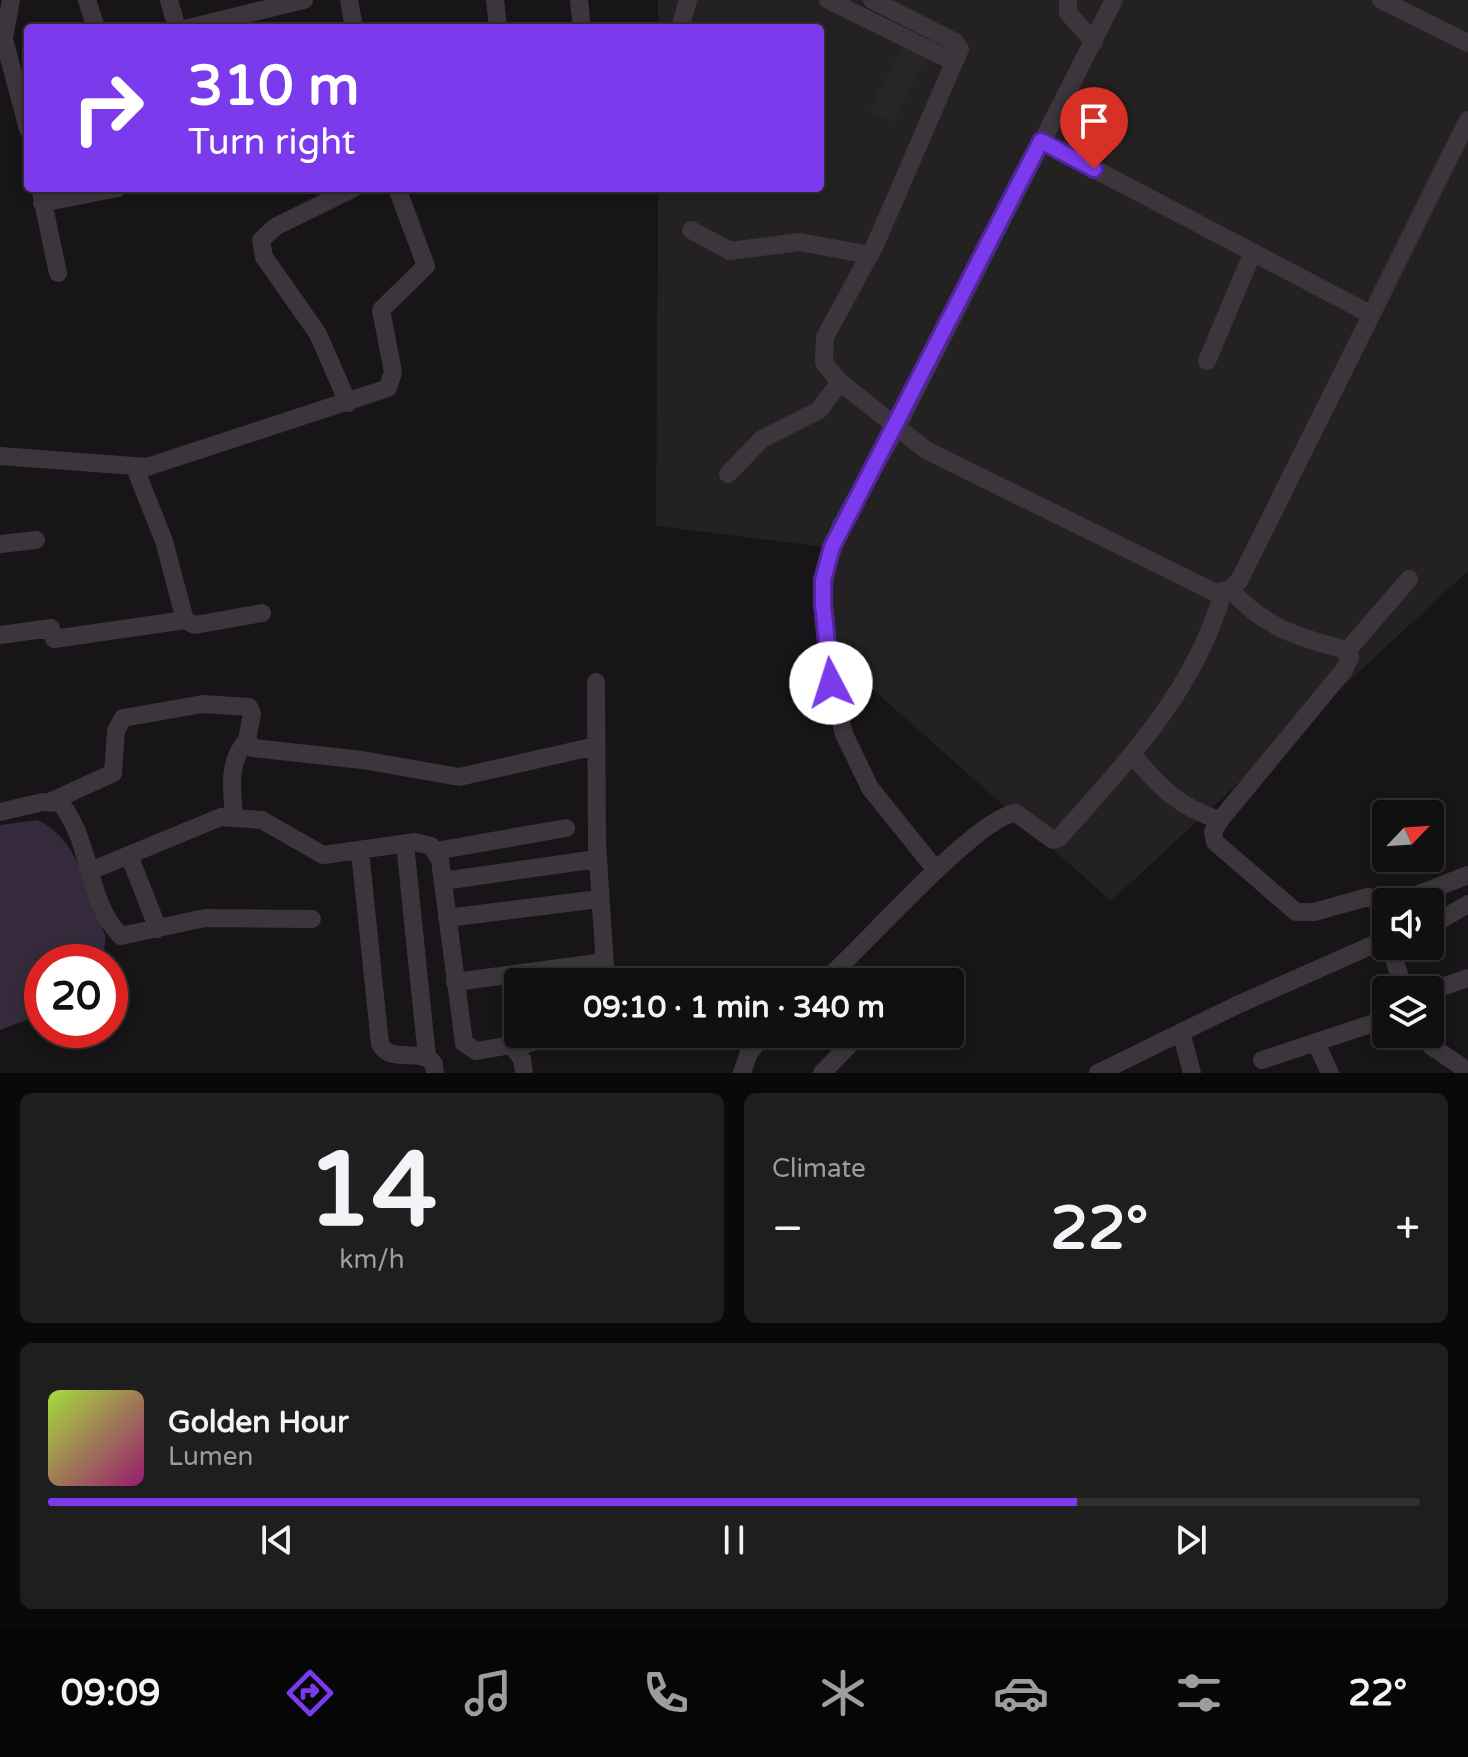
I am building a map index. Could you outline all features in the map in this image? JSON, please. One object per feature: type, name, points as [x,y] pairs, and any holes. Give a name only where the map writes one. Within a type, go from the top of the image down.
[{"type":"street","points":[[87,0],[95,24]]},
{"type":"street","points":[[169,0],[176,24]]},
{"type":"street","points":[[221,24],[245,21],[304,0]]},
{"type":"street","points":[[349,0],[353,24]]},
{"type":"street","points":[[495,0],[498,24]]},
{"type":"street","points":[[579,0],[582,24]]},
{"type":"street","points":[[681,24],[688,0]]},
{"type":"street","points":[[828,0],[954,62]]},
{"type":"street","points":[[1068,0],[1068,13],[1094,42]]},
{"type":"street","points":[[936,870],[870,788],[852,754],[831,683],[823,580],[832,547],[896,429],[1114,0]]},
{"type":"street","points":[[1381,0],[1468,43]]},
{"type":"street","points":[[8,2],[2,46],[24,116]]},
{"type":"street","points":[[879,2],[958,44],[960,52],[870,255],[823,345],[824,363],[840,382],[896,429],[962,470],[1206,590],[1226,591],[1281,631],[1347,651],[1350,657],[1344,670],[1213,832],[1215,842],[1291,909],[1308,914],[1372,898]]},
{"type":"street","points":[[840,968],[936,870],[982,830],[1011,813],[1027,818],[1051,839],[1057,840],[1133,755],[1174,702],[1194,668],[1226,591],[1239,581],[1468,120]]},
{"type":"street","points":[[1041,141],[1370,314]]},
{"type":"street","points":[[58,273],[41,196],[80,192]]},
{"type":"street","points":[[346,192],[275,227],[261,240],[264,257],[318,334],[348,403]]},
{"type":"street","points":[[0,456],[135,468],[376,394],[392,382],[381,310],[426,266],[398,192]]},
{"type":"street","points":[[691,230],[730,251],[800,242],[870,255]]},
{"type":"street","points":[[1207,361],[1253,252]]},
{"type":"street","points":[[728,474],[762,439],[819,410],[840,382]]},
{"type":"street","points":[[135,468],[164,541],[185,620]]},
{"type":"street","points":[[0,544],[36,540]]},
{"type":"street","points":[[1347,651],[1409,579]]},
{"type":"street","points":[[0,635],[51,628],[54,639],[185,620],[195,625],[262,613]]},
{"type":"street","points":[[596,682],[597,859],[605,968]]},
{"type":"street","points":[[0,812],[52,801],[113,773],[118,723],[134,713],[203,704],[245,704],[252,714],[247,740],[237,752],[231,771],[234,817]]},
{"type":"street","points":[[247,740],[253,748],[261,750],[362,760],[459,777],[596,746]]},
{"type":"street","points":[[1133,755],[1173,800],[1194,812],[1220,820]]},
{"type":"street","points":[[52,801],[65,809],[108,920],[121,936],[205,918],[312,919]]},
{"type":"street","points":[[90,871],[210,819],[234,817],[262,820],[323,855],[424,843],[436,851],[443,881],[461,1033],[469,1050],[504,1046]]},
{"type":"street","points":[[436,851],[566,828]]},
{"type":"street","points":[[360,851],[380,1044],[389,1054],[431,1065],[405,844]]},
{"type":"street","points":[[129,855],[158,929]]},
{"type":"street","points":[[443,881],[597,859]]},
{"type":"street","points":[[1435,888],[1468,875]]},
{"type":"street","points":[[447,918],[599,899]]},
{"type":"street","points":[[1444,918],[1468,904]]},
{"type":"street","points":[[1105,1071],[1181,1032],[1372,950]]},
{"type":"street","points":[[455,982],[604,962]]},
{"type":"street","points":[[1444,986],[1468,978]]},
{"type":"street","points":[[1262,1060],[1372,1024]]},
{"type":"street","points":[[1181,1032],[1192,1073]]},
{"type":"street","points":[[1316,1043],[1330,1073]]},
{"type":"street","points":[[517,1048],[524,1073]]},
{"type":"street","points":[[742,1073],[753,1048]]},
{"type":"street","points":[[822,1073],[846,1048]]},
{"type":"street","points":[[1433,1048],[1459,1070]]},
{"type":"shaded area","points":[[658,0],[1468,0],[1468,571],[1111,901],[833,654],[832,548],[656,526],[658,192],[824,192],[824,24],[658,24]]},
{"type":"shaded area","points":[[37,820],[63,840],[81,870],[106,937],[105,944],[24,944],[24,1021],[0,1030],[0,825]]},
{"type":"building","points":[[904,42],[928,54],[893,123],[869,110]]},
{"type":"route","points":[[831,683],[823,580],[841,525],[896,429],[1041,141],[1094,169]]}]
